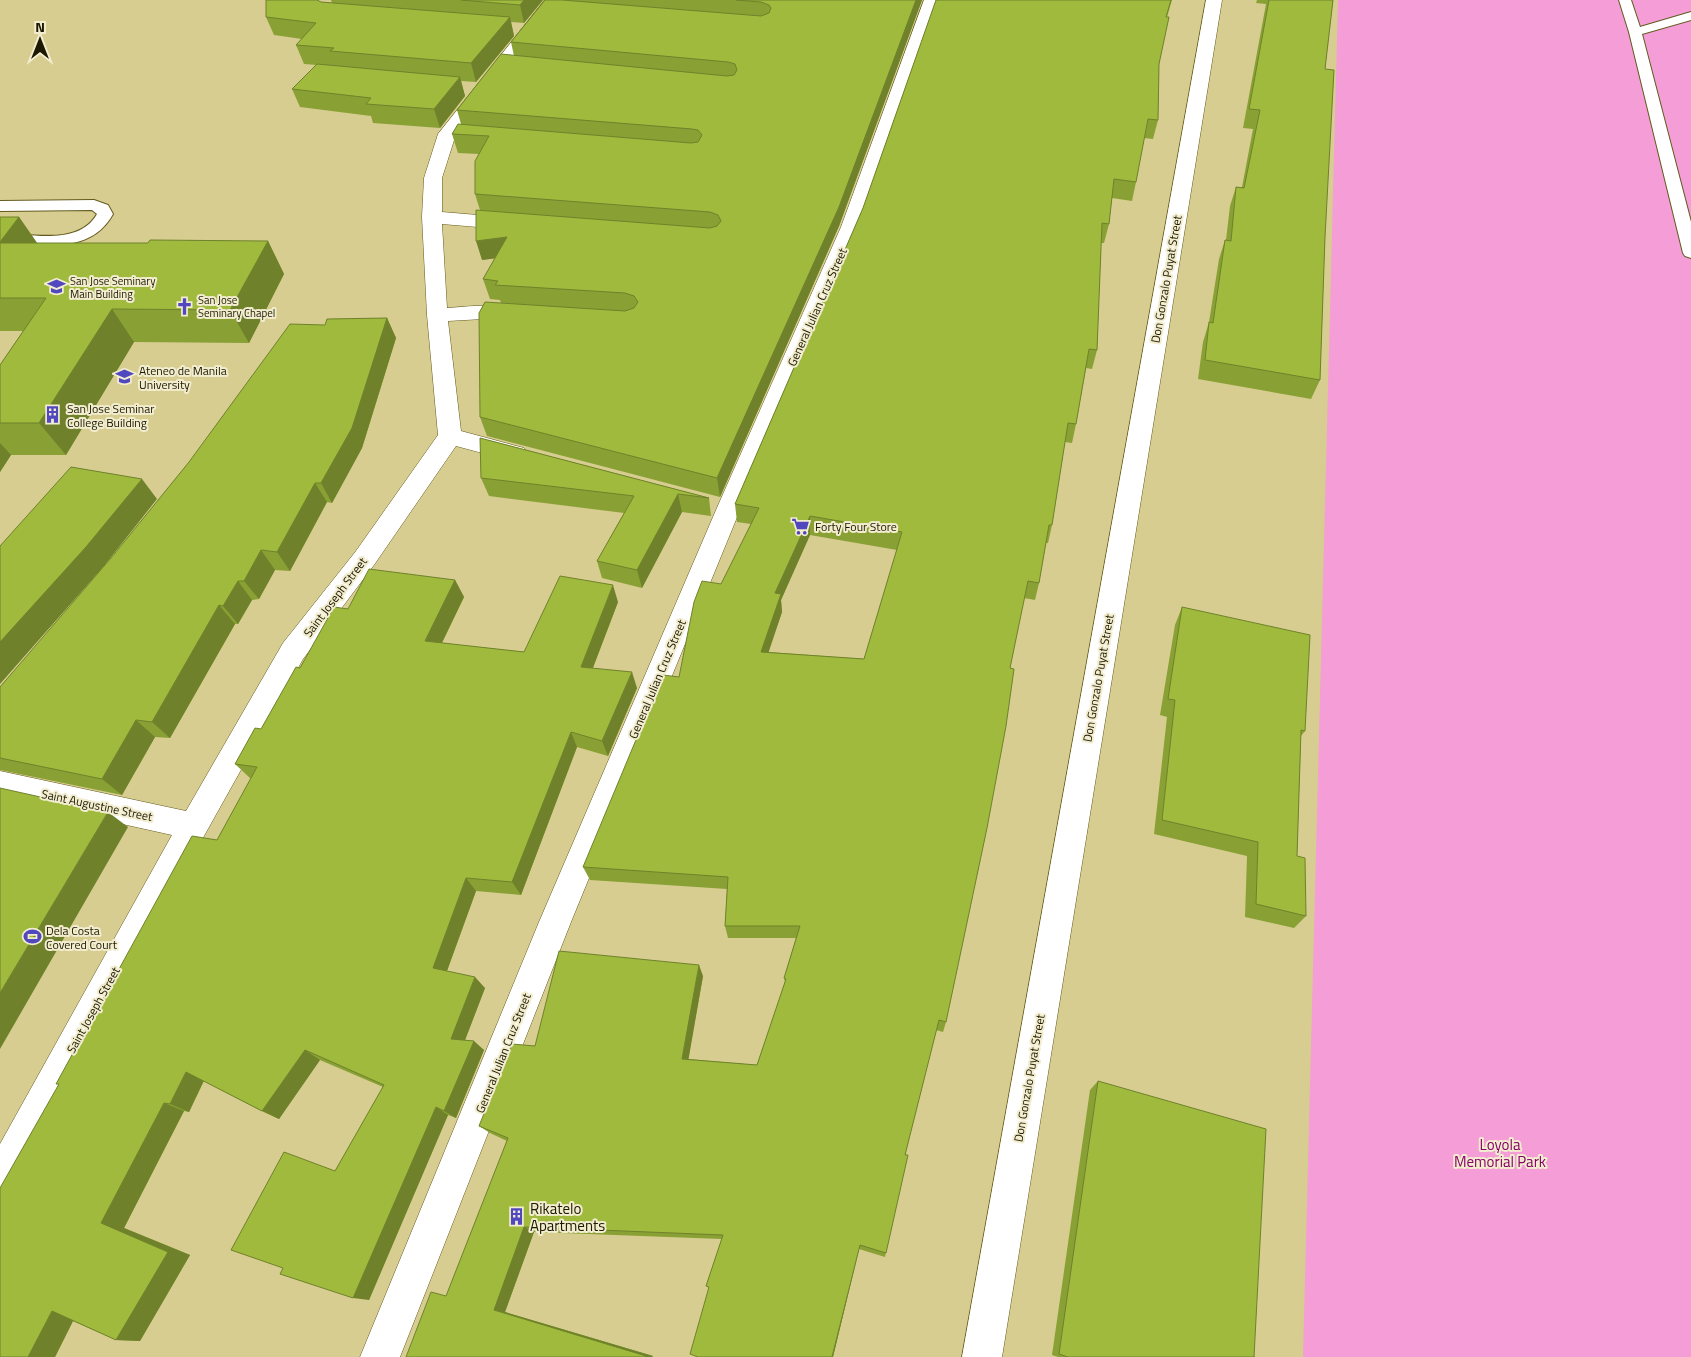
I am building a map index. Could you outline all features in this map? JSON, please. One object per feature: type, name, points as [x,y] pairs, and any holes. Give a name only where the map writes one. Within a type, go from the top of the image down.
[{"type":"street","name":"General Julian Cruz Street","points":[[380,1357],[559,912],[718,507],[826,288],[851,227],[932,0]]},
{"type":"street","name":"Don Gonzalo Puyat Street","points":[[982,1357],[1214,0]]},
{"type":"street","points":[[538,460],[450,436],[437,315],[432,217],[433,178],[456,134],[473,89],[500,66],[521,29],[555,7]]},
{"type":"street","points":[[500,66],[522,68]]},
{"type":"street","points":[[432,217],[528,225]]},
{"type":"street","points":[[437,315],[483,312],[542,315]]},
{"type":"street","name":"Saint Joseph Street","points":[[0,1180],[193,826],[294,650],[365,558],[450,436]]},
{"type":"street","name":"Saint Augustine Street","points":[[0,784],[193,826]]},
{"type":"lane","points":[[1624,0],[1635,32],[1678,206],[1684,222],[1683,230],[1691,253]]},
{"type":"lane","points":[[1635,32],[1691,16]]},
{"type":"lane","points":[[0,206],[94,204],[102,208],[105,214],[100,223],[90,232],[72,238],[0,238]]},
{"type":"green space","name":"Loyola Memorial Park","points":[[1338,0],[1691,0],[1691,1357],[1303,1357]]},
{"type":"building","points":[[266,0],[317,0],[321,2],[510,17],[471,63],[330,51],[334,48],[296,45],[316,23],[266,17]]},
{"type":"building","points":[[461,0],[524,0],[520,5]]},
{"type":"building","points":[[545,0],[761,16],[769,13],[771,8],[769,5],[761,2],[736,0],[916,0],[839,207],[717,478],[480,417],[479,313],[485,302],[625,311],[634,308],[638,302],[634,296],[625,293],[495,285],[498,281],[483,279],[507,237],[476,241],[476,210],[710,228],[717,226],[721,221],[718,215],[710,212],[475,194],[475,161],[489,136],[452,134],[458,124],[691,143],[698,142],[702,135],[698,130],[692,129],[457,110],[501,54],[727,76],[734,75],[737,70],[735,64],[728,62],[511,42]]},
{"type":"building","points":[[936,0],[1171,0],[1166,17],[1169,17],[1159,64],[1158,120],[1148,119],[1136,182],[1114,179],[1109,224],[1102,223],[1097,350],[1089,349],[1076,424],[1068,423],[1052,525],[1049,525],[1039,583],[1028,581],[1010,668],[1014,669],[1006,726],[987,828],[946,1022],[939,1020],[905,1155],[908,1155],[886,1253],[860,1245],[832,1357],[698,1357],[690,1354],[709,1287],[706,1286],[723,1235],[524,1227],[494,1310],[646,1356],[406,1357],[431,1292],[446,1296],[508,1138],[479,1126],[512,1044],[535,1046],[559,951],[699,965],[682,1059],[757,1065],[786,979],[784,978],[800,926],[725,926],[728,877],[583,867],[663,675],[679,677],[694,602],[702,581],[721,584],[759,508],[735,504],[863,208]],"holes":[[[810,516],[902,532],[864,659],[761,652],[781,594],[775,593]]]},
{"type":"building","points":[[1269,0],[1333,0],[1325,69],[1334,70],[1320,380],[1205,360],[1209,322],[1213,323],[1225,240],[1231,241],[1236,187],[1244,188],[1260,110],[1249,109]]},
{"type":"building","points":[[317,64],[460,77],[434,109],[366,104],[371,98],[292,89]]},
{"type":"building","points":[[0,217],[19,217],[0,242]]},
{"type":"building","points":[[150,240],[268,241],[230,310],[112,309],[39,423],[0,423],[0,365],[46,298],[0,298],[0,243],[148,243]]},
{"type":"building","points":[[387,318],[352,428],[321,483],[315,483],[277,552],[261,550],[244,581],[238,581],[223,606],[219,605],[152,722],[136,720],[102,779],[0,758],[0,687],[111,558],[189,462],[290,324],[325,325],[327,319]]},
{"type":"building","points":[[480,438],[709,498],[678,494],[637,570],[597,561],[634,496],[481,478]]},
{"type":"building","points":[[71,467],[142,479],[86,547],[0,642],[0,546]]},
{"type":"building","points":[[369,569],[455,580],[425,641],[524,652],[560,576],[613,585],[581,667],[632,672],[602,741],[571,732],[512,882],[466,878],[433,968],[475,977],[451,1039],[474,1041],[444,1111],[436,1107],[353,1298],[280,1274],[283,1268],[231,1250],[284,1152],[335,1171],[384,1085],[305,1050],[262,1111],[186,1072],[170,1104],[164,1103],[101,1223],[168,1252],[116,1340],[52,1311],[28,1357],[0,1357],[0,1188],[59,1084],[56,1084],[192,836],[217,840],[257,767],[235,764],[255,728],[261,729],[296,667],[300,668],[334,607],[348,609]]},
{"type":"building","points":[[1182,607],[1310,635],[1305,731],[1301,730],[1297,856],[1305,858],[1306,916],[1256,904],[1258,842],[1162,820],[1175,700],[1168,699]]},
{"type":"building","name":"Dela Costa Covered Court","points":[[0,788],[108,812],[0,993]]},
{"type":"building","points":[[1098,1081],[1266,1129],[1254,1357],[1068,1357],[1059,1354]]},
{"type":"place","name":"San Jose Seminary Main Building","points":[[56,287]]},
{"type":"place","name":"San Jose Seminary Chapel","points":[[184,306]]},
{"type":"place","name":"Ateneo de Manila University","points":[[125,377]]},
{"type":"place","name":"San Jose Seminar College Building","points":[[53,415]]},
{"type":"place","name":"Forty Four Store","points":[[801,526]]},
{"type":"place","name":"Dela Costa Covered Court","points":[[32,937]]},
{"type":"place","name":"Rikatelo Apartments","points":[[516,1217]]}]
